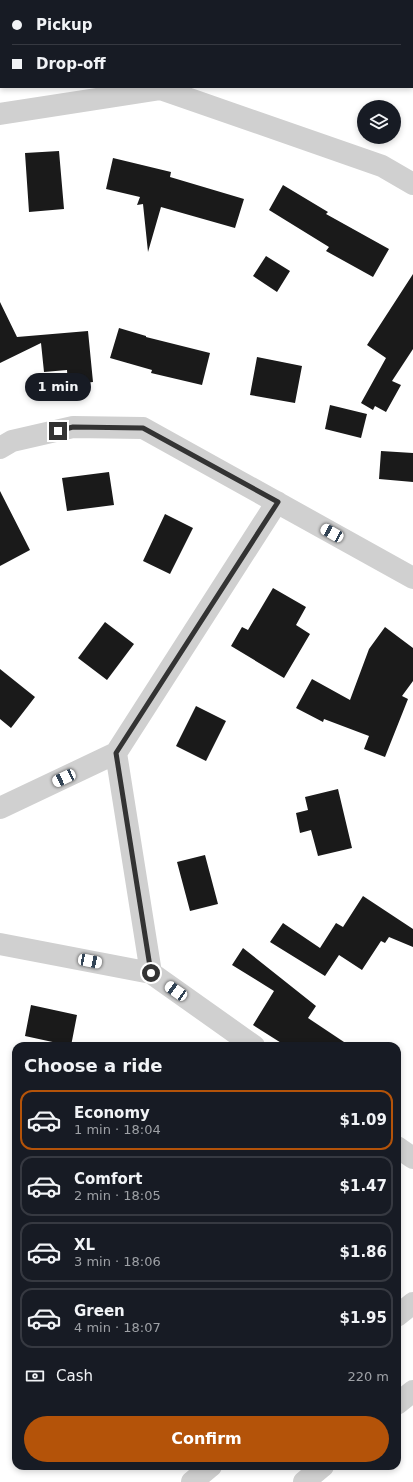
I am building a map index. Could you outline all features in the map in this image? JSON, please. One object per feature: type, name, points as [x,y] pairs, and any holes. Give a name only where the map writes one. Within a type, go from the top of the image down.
[{"type":"street","points":[[0,114],[158,88],[382,166],[413,184]]},
{"type":"street","points":[[0,448],[12,441],[73,427],[143,428],[413,578]]},
{"type":"street","points":[[0,808],[116,753],[278,502]]},
{"type":"street","points":[[116,753],[151,973]]},
{"type":"street","points":[[0,944],[151,973],[248,1042]]},
{"type":"street","points":[[401,1150],[413,1158]]},
{"type":"street","points":[[401,1313],[413,1303]]},
{"type":"street","points":[[401,1401],[413,1391]]},
{"type":"street","points":[[192,1482],[206,1470]]},
{"type":"street","points":[[304,1482],[318,1470]]},
{"type":"building","points":[[59,151],[64,209],[29,212],[25,153]]},
{"type":"building","points":[[113,158],[171,172],[170,177],[244,199],[235,228],[161,207],[148,252],[143,204],[137,205],[140,197],[106,189]]},
{"type":"building","points":[[283,185],[328,212],[326,214],[389,249],[373,277],[326,251],[329,247],[269,210]]},
{"type":"building","points":[[266,256],[290,271],[277,292],[253,276]]},
{"type":"building","points":[[413,274],[413,349],[392,381],[401,385],[386,412],[375,406],[373,410],[361,403],[386,358],[367,345]]},
{"type":"building","points":[[0,302],[17,337],[88,331],[93,382],[68,385],[67,370],[44,372],[41,343],[0,363]]},
{"type":"building","points":[[119,328],[146,337],[210,353],[202,385],[151,373],[152,370],[110,358]]},
{"type":"building","points":[[257,357],[302,366],[295,403],[250,395]]},
{"type":"building","points":[[330,405],[367,414],[361,438],[325,429]]},
{"type":"building","points":[[381,451],[413,453],[413,482],[379,479]]},
{"type":"building","points":[[109,472],[114,505],[67,511],[62,478]]},
{"type":"building","points":[[0,491],[30,550],[0,566]]},
{"type":"building","points":[[165,514],[193,528],[170,574],[143,561]]},
{"type":"building","points":[[273,588],[306,607],[296,625],[310,634],[284,678],[231,646],[242,627],[248,630]]},
{"type":"building","points":[[105,622],[134,644],[107,680],[78,658]]},
{"type":"building","points":[[385,627],[413,648],[413,681],[402,696],[408,699],[385,757],[364,749],[369,736],[324,719],[323,722],[296,708],[312,679],[350,700],[369,649]]},
{"type":"building","points":[[0,669],[35,697],[11,728],[0,719]]},
{"type":"building","points":[[196,706],[226,721],[206,761],[176,746]]},
{"type":"building","points":[[338,789],[352,848],[318,856],[311,830],[300,833],[296,813],[308,810],[305,797]]},
{"type":"building","points":[[205,855],[218,904],[190,911],[177,862]]},
{"type":"building","points":[[363,896],[413,929],[413,947],[389,937],[385,943],[381,941],[362,970],[339,955],[325,976],[270,942],[283,923],[320,948],[336,923],[343,927]]},
{"type":"building","points":[[243,948],[316,1006],[308,1018],[344,1042],[280,1042],[253,1025],[274,991],[232,965]]},
{"type":"building","points":[[31,1005],[77,1015],[72,1042],[53,1042],[25,1036]]},
{"type":"route","points":[[58,431],[73,427],[143,428],[278,502],[116,753],[151,973]]}]
